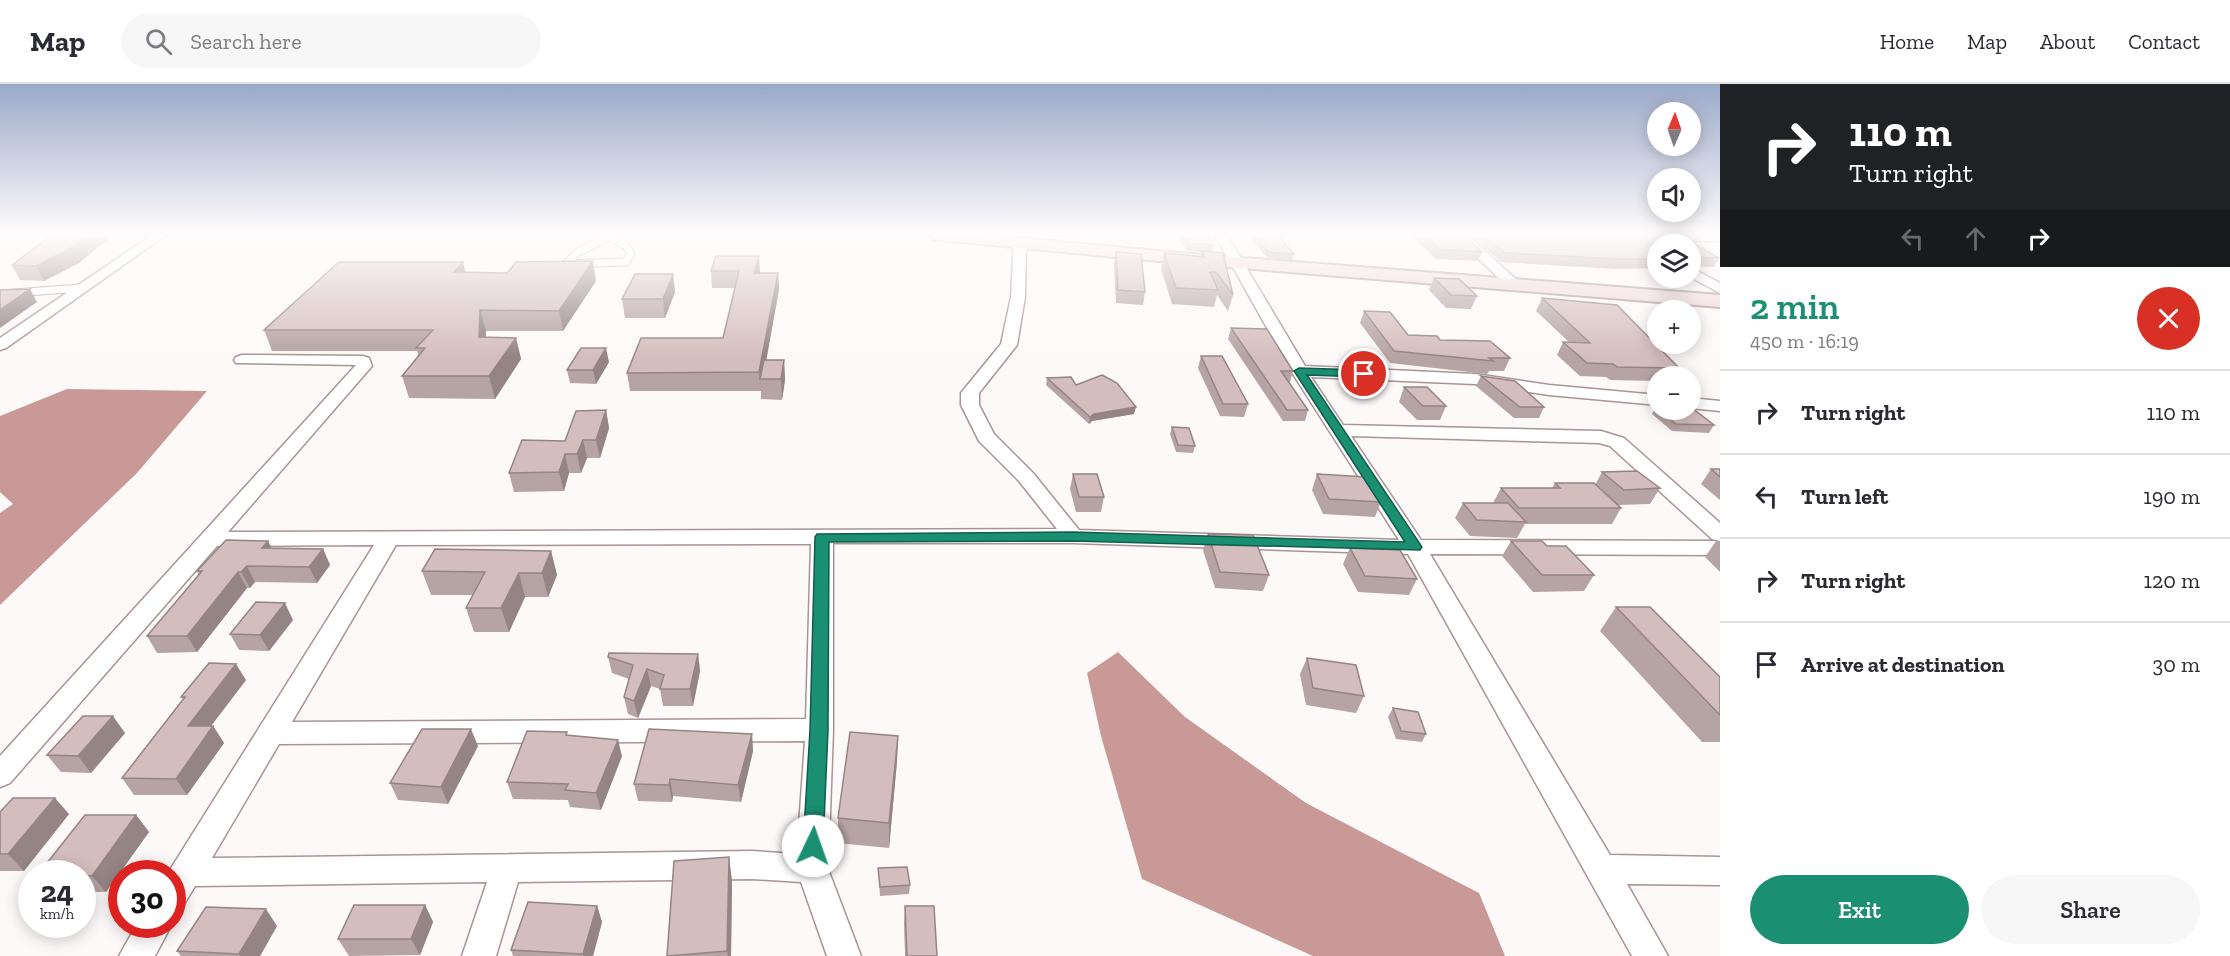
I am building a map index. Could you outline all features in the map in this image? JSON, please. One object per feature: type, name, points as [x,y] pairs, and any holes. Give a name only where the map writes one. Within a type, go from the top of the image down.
[{"type":"main road","points":[[1400,276],[1720,301]]},
{"type":"street","points":[[0,345],[99,276]]},
{"type":"street","points":[[1019,276],[1018,297],[1009,345],[970,393],[970,405],[986,437],[1026,477],[1073,536]]},
{"type":"street","points":[[1242,276],[1299,371],[1415,547],[1651,956]]},
{"type":"street","points":[[1503,276],[1513,285]]},
{"type":"street","points":[[1701,278],[1720,289]]},
{"type":"street","points":[[0,775],[364,366],[363,361],[350,360],[242,360]]},
{"type":"street","points":[[1299,371],[1475,379],[1549,390],[1647,399]]},
{"type":"street","points":[[1701,404],[1720,406]]},
{"type":"street","points":[[1338,430],[1601,437],[1617,442],[1720,534]]},
{"type":"street","points":[[212,539],[1073,536],[1415,547],[1720,548]]},
{"type":"street","points":[[186,874],[390,537]]},
{"type":"street","points":[[822,537],[819,730],[812,869],[844,956]]},
{"type":"street","points":[[272,732],[819,730]]},
{"type":"street","points":[[186,884],[507,868],[752,865],[812,869]]},
{"type":"street","points":[[479,956],[507,868]]},
{"type":"street","points":[[1601,869],[1720,871]]},
{"type":"street","points":[[136,956],[147,938]]},
{"type":"lane","points":[[0,294],[81,288]]},
{"type":"shaded area","points":[[67,389],[207,391],[137,473],[0,605],[0,513],[13,504],[0,492],[0,416]]},
{"type":"shaded area","points":[[1118,652],[1185,717],[1306,803],[1479,893],[1505,956],[1313,956],[1142,879],[1101,736],[1087,673]]},
{"type":"building","points":[[324,276],[583,276],[559,311],[480,310],[479,337],[516,338],[489,376],[402,376],[425,348],[416,348],[433,330],[264,330]]},
{"type":"building","points":[[634,276],[672,276],[663,299],[622,299]]},
{"type":"building","points":[[738,276],[777,276],[759,372],[627,373],[641,338],[723,338]]},
{"type":"building","points":[[1117,276],[1143,276],[1145,292],[1118,290]]},
{"type":"building","points":[[1172,276],[1212,276],[1218,290],[1176,288]]},
{"type":"building","points":[[1219,276],[1228,276],[1233,295]]},
{"type":"building","points":[[1434,278],[1459,279],[1477,296],[1451,295]]},
{"type":"building","points":[[30,289],[0,310],[0,290]]},
{"type":"building","points":[[1542,298],[1617,305],[1647,335],[1647,354],[1665,354],[1677,366],[1617,367],[1613,364],[1587,363],[1563,342],[1590,343]]},
{"type":"building","points":[[1364,311],[1390,312],[1408,335],[1437,336],[1440,340],[1490,341],[1510,358],[1489,358],[1493,361],[1394,351]]},
{"type":"building","points":[[1231,328],[1267,329],[1293,371],[1281,371],[1308,410],[1287,410]]},
{"type":"building","points":[[581,348],[606,348],[593,370],[567,370]]},
{"type":"building","points":[[1201,356],[1222,356],[1248,404],[1223,404]]},
{"type":"building","points":[[764,360],[784,360],[781,379],[760,379]]},
{"type":"building","points":[[1102,375],[1117,383],[1136,407],[1094,414],[1090,417],[1047,378],[1071,377],[1076,385]]},
{"type":"building","points":[[1481,376],[1515,381],[1544,407],[1520,407]]},
{"type":"building","points":[[1404,387],[1427,387],[1446,406],[1423,406]]},
{"type":"building","points":[[606,410],[596,440],[583,440],[577,454],[565,454],[559,472],[509,473],[522,440],[565,441],[576,411]]},
{"type":"building","points":[[1701,415],[1714,425],[1676,424],[1671,420],[1701,420]]},
{"type":"building","points":[[1172,427],[1189,428],[1195,446],[1178,445]]},
{"type":"building","points":[[1711,469],[1720,469],[1720,477]]},
{"type":"building","points":[[1637,471],[1660,488],[1624,490],[1602,472]]},
{"type":"building","points":[[1073,474],[1097,474],[1104,497],[1079,497]]},
{"type":"building","points":[[1317,474],[1367,477],[1381,502],[1329,499]]},
{"type":"building","points":[[1555,483],[1594,483],[1621,508],[1519,508],[1501,488],[1560,488]]},
{"type":"building","points":[[1463,503],[1508,503],[1526,522],[1477,520]]},
{"type":"building","points":[[1208,534],[1253,535],[1269,575],[1220,572]]},
{"type":"building","points":[[226,540],[268,541],[262,548],[323,549],[309,567],[247,566],[238,572],[187,636],[147,636],[202,571],[197,571]]},
{"type":"building","points":[[1511,541],[1542,541],[1547,546],[1566,546],[1594,575],[1542,575]]},
{"type":"building","points":[[1350,548],[1400,550],[1417,579],[1365,576]]},
{"type":"building","points":[[435,549],[551,551],[542,573],[519,573],[501,608],[466,608],[485,572],[422,571]]},
{"type":"building","points":[[256,602],[285,603],[260,635],[230,634]]},
{"type":"building","points":[[1616,607],[1650,607],[1720,677],[1720,715]]},
{"type":"building","points":[[609,653],[698,654],[690,689],[660,689],[664,675],[647,669],[634,701],[624,697],[633,665],[608,657]]},
{"type":"building","points":[[1307,658],[1356,665],[1364,696],[1313,688]]},
{"type":"building","points":[[209,663],[236,664],[188,726],[213,726],[176,779],[122,778],[185,697],[181,697]]},
{"type":"building","points":[[1393,708],[1418,712],[1426,734],[1401,731]]},
{"type":"building","points":[[83,716],[113,716],[78,756],[47,755]]},
{"type":"building","points":[[422,729],[471,729],[441,787],[390,783]]},
{"type":"building","points":[[649,729],[752,734],[738,785],[670,779],[669,785],[634,784]]},
{"type":"building","points":[[527,731],[567,732],[566,735],[618,740],[596,793],[565,790],[568,784],[507,782]]},
{"type":"building","points":[[850,732],[898,736],[889,823],[838,818]]},
{"type":"building","points":[[13,798],[55,798],[8,854],[0,854],[0,812]]},
{"type":"building","points":[[85,815],[136,815],[96,870],[96,860],[49,860]]},
{"type":"building","points":[[729,857],[727,951],[667,956],[674,861]]},
{"type":"building","points":[[907,867],[910,885],[880,887],[878,868]]},
{"type":"building","points":[[528,902],[597,906],[583,954],[511,950]]},
{"type":"building","points":[[354,905],[425,905],[411,939],[338,939]]},
{"type":"building","points":[[905,906],[934,906],[937,956],[907,956]]},
{"type":"building","points":[[206,907],[266,909],[239,954],[177,951]]},
{"type":"route","points":[[813,846],[819,730],[822,537],[1073,536],[1415,547],[1299,371],[1364,374]]}]
